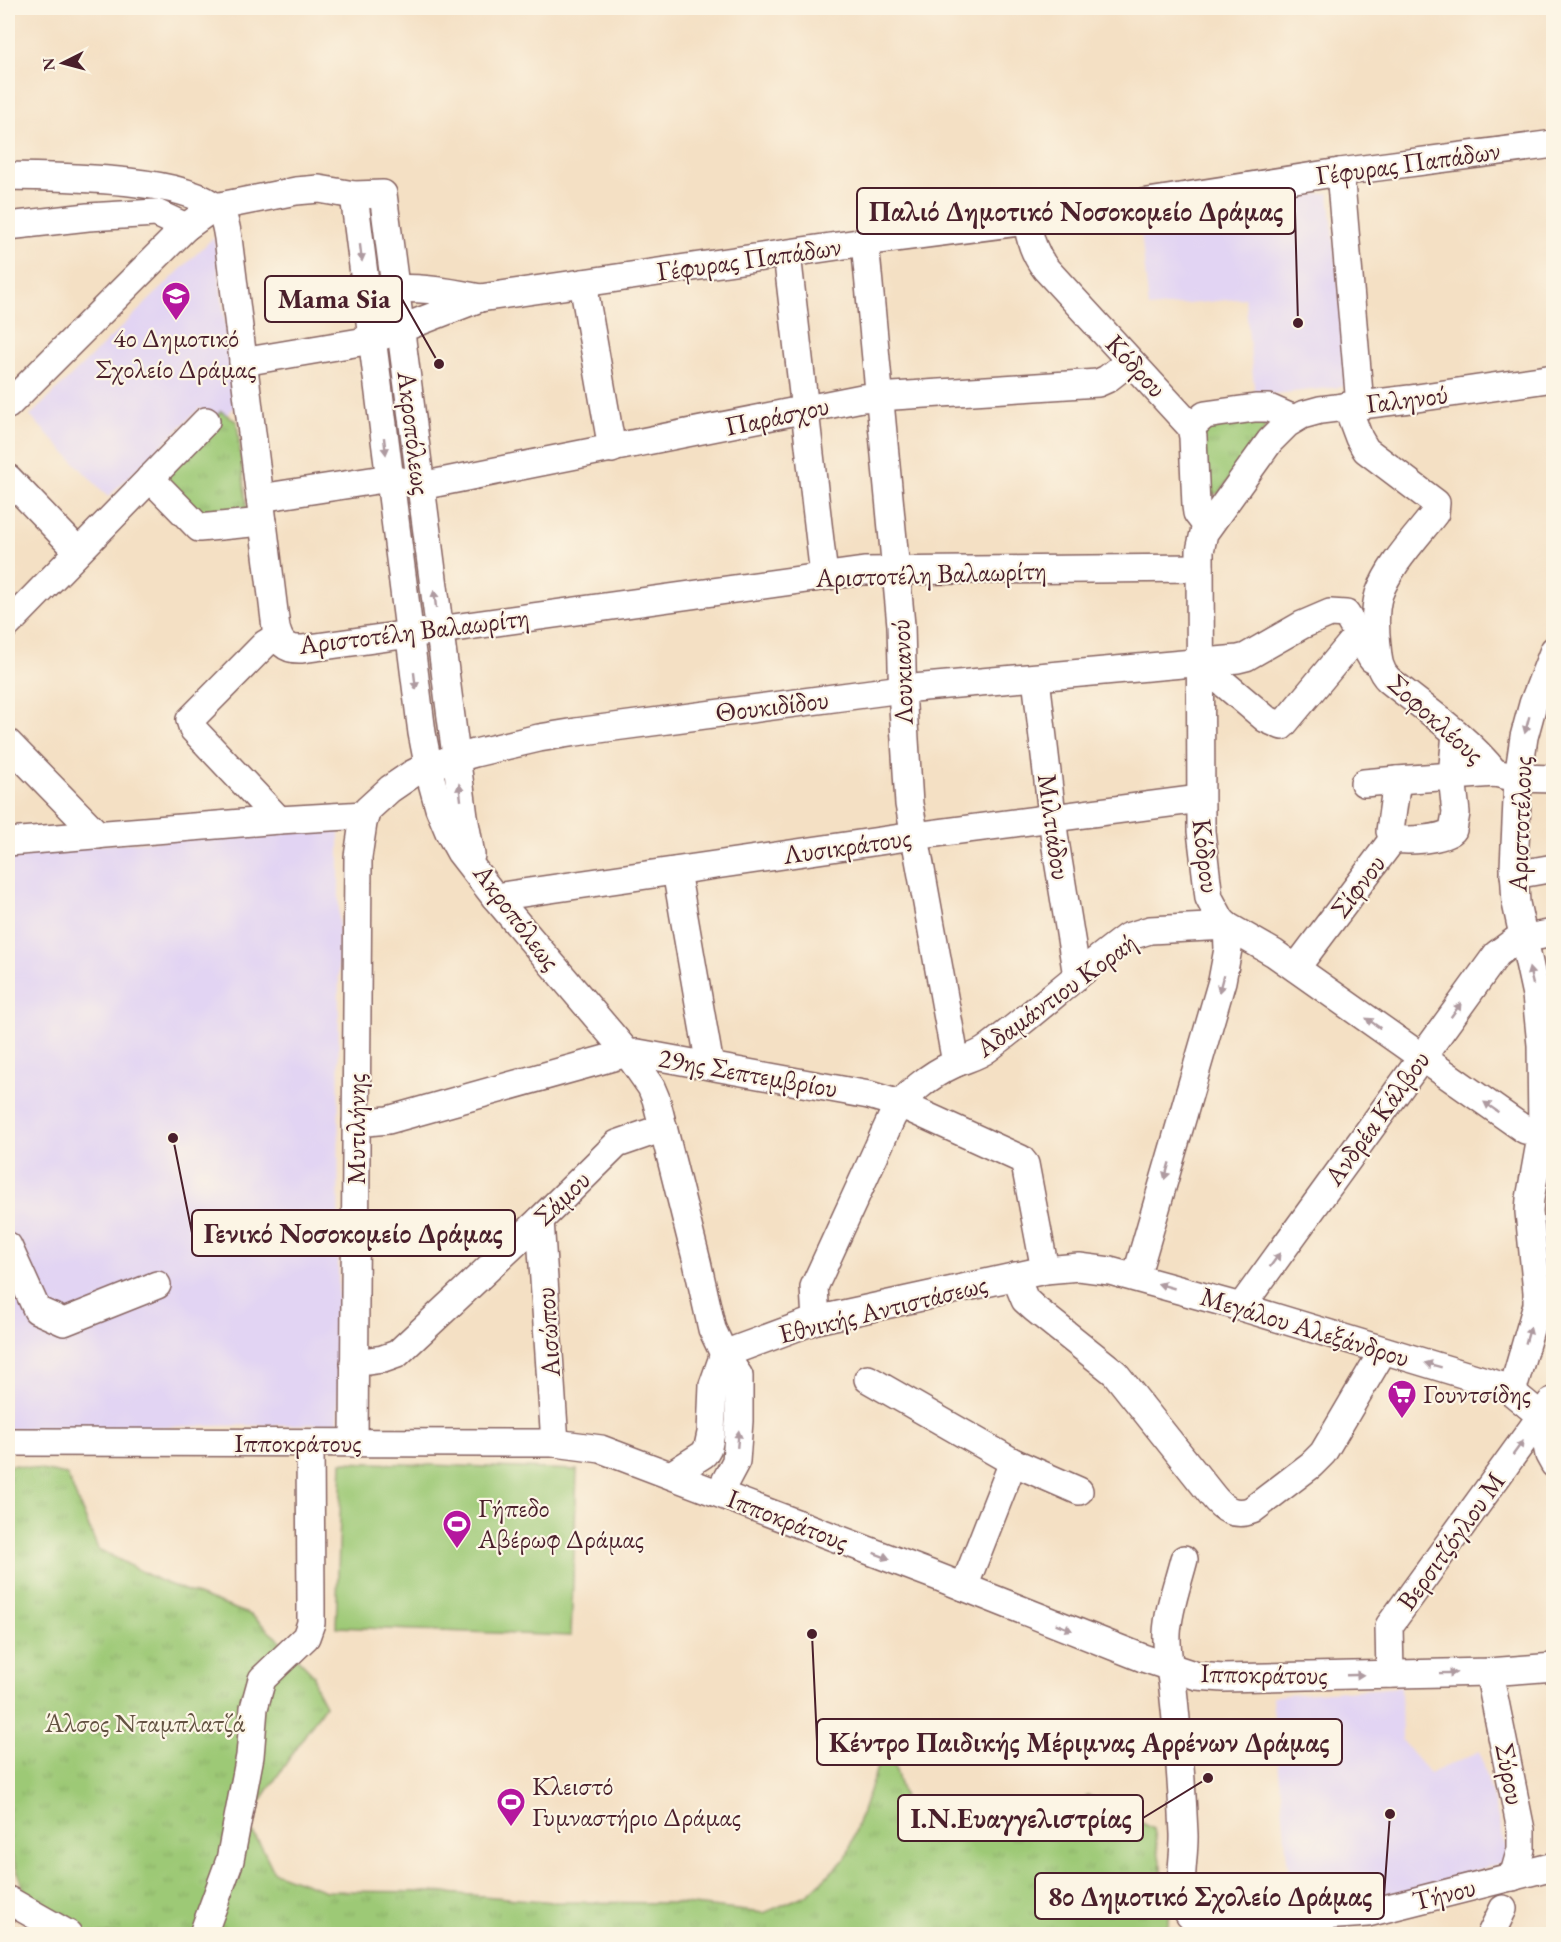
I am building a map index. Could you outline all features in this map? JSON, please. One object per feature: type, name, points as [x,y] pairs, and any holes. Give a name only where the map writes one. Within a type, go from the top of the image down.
[{"type":"street","name":"Γέφυρας Παπάδων","points":[[480,298],[1027,221],[1340,172],[1554,144]]},
{"type":"street","points":[[1340,172],[1353,405]]},
{"type":"street","points":[[8,176],[85,178],[150,185],[182,192],[208,202],[216,208]]},
{"type":"street","points":[[8,405],[186,227],[216,208],[308,189],[354,195],[422,733],[437,801],[449,832],[460,852],[475,871]]},
{"type":"street","name":"Ακροπόλεως","points":[[354,195],[383,194],[466,832],[475,871],[628,1054],[651,1087],[698,1262],[712,1329],[724,1354],[739,1376],[736,1461],[719,1493]]},
{"type":"street","name":"Αριστοτέλη Βαλαωρίτη","points":[[216,208],[226,223],[278,636],[286,647],[297,649],[864,571],[1200,568]]},
{"type":"street","points":[[8,226],[88,217],[156,213],[186,227]]},
{"type":"street","name":"Κόδρου","points":[[1027,221],[1031,244],[1036,256],[1191,427]]},
{"type":"street","name":"Λουκιανού","points":[[865,242],[903,648],[902,689],[909,804],[956,1063]]},
{"type":"street","points":[[787,254],[824,576]]},
{"type":"street","points":[[582,283],[612,448]]},
{"type":"street","points":[[366,293],[395,289],[442,291],[480,298]]},
{"type":"street","points":[[243,362],[372,340],[480,298]]},
{"type":"street","name":"Παράσχου","points":[[421,486],[862,398],[1098,383],[1107,379],[1130,361]]},
{"type":"street","name":"Γαληνού","points":[[1270,441],[1294,418],[1313,411],[1554,378]]},
{"type":"street","name":"Σοφοκλέους","points":[[1353,405],[1359,438],[1366,450],[1436,503],[1434,513],[1391,572],[1378,596],[1376,626],[1378,662],[1389,680],[1456,733],[1485,761],[1506,775]]},
{"type":"street","points":[[1207,526],[1197,513],[1191,427],[1205,415],[1255,408],[1269,408],[1294,418]]},
{"type":"street","points":[[8,624],[206,421]]},
{"type":"street","name":"Κόδρου","points":[[1136,1277],[1222,981],[1228,949],[1227,926],[1213,906],[1207,886],[1202,849],[1200,799],[1201,544],[1207,526],[1270,441]]},
{"type":"street","points":[[8,478],[78,551]]},
{"type":"street","points":[[150,478],[199,528],[390,478],[421,486]]},
{"type":"street","name":"Θουκιδίδου","points":[[365,815],[371,806],[390,789],[428,766],[538,738],[902,689],[1201,664],[1246,657],[1284,634],[1330,613],[1346,614],[1358,636]]},
{"type":"street","points":[[278,636],[265,644],[191,717],[190,723],[279,820]]},
{"type":"street","points":[[1201,664],[1266,719],[1282,726],[1358,636],[1372,659],[1378,662]]},
{"type":"street","name":"Αριστοτέλους","points":[[1512,1392],[1537,1305],[1529,1206],[1542,1132],[1543,1092],[1538,1008],[1516,903],[1506,775],[1524,737],[1533,704],[1554,650]]},
{"type":"street","name":"Μιλτιάδου","points":[[1036,678],[1052,818],[1077,976]]},
{"type":"street","points":[[1452,776],[1456,733]]},
{"type":"street","points":[[8,742],[98,835]]},
{"type":"street","name":"Σοφοκλέους","points":[[1365,783],[1452,776],[1506,775],[1554,779]]},
{"type":"street","name":"Σίφνου","points":[[1296,968],[1393,839],[1417,840],[1448,834],[1452,831],[1456,813],[1452,776]]},
{"type":"street","points":[[1393,839],[1390,831],[1397,780]]},
{"type":"street","name":"Λυσικράτους","points":[[495,897],[914,836],[1200,799]]},
{"type":"street","points":[[10,839],[98,835],[365,815]]},
{"type":"street","name":"Μυτιλήνης","points":[[354,1443],[357,881],[358,857],[365,815]]},
{"type":"street","points":[[1514,875],[1554,868]]},
{"type":"street","points":[[676,871],[710,1066]]},
{"type":"street","points":[[1227,926],[1265,947],[1296,968],[1525,1131],[1542,1132]]},
{"type":"street","name":"Αδαμάντιου Κοραή","points":[[816,1320],[814,1287],[892,1117],[900,1104],[914,1090],[956,1063],[988,1049],[1077,976],[1122,941],[1137,933],[1150,930],[1227,926]]},
{"type":"street","points":[[1522,938],[1554,933]]},
{"type":"street","name":"Ανδρέα Κάλβου","points":[[1241,1307],[1500,950],[1522,938]]},
{"type":"street","name":"29ης Σεπτεμβρίου","points":[[356,1123],[388,1119],[609,1058],[638,1053],[869,1095],[900,1104],[1021,1159],[1025,1164],[1045,1270]]},
{"type":"street","name":"Σάμου","points":[[354,1363],[383,1359],[397,1354],[540,1220],[617,1144],[663,1128]]},
{"type":"street","name":"Αισώπου","points":[[540,1220],[555,1443]]},
{"type":"street","points":[[8,1246],[37,1310],[64,1322],[157,1285]]},
{"type":"street","name":"Μεγάλου Αλεξάνδρου","points":[[1045,1270],[1093,1268],[1136,1277],[1470,1375],[1502,1386],[1549,1411]]},
{"type":"street","name":"Εθνικής Αντιστάσεως","points":[[724,1354],[816,1320],[1045,1270]]},
{"type":"street","points":[[1016,1276],[1025,1299],[1115,1373],[1212,1496],[1228,1511],[1240,1513],[1252,1510],[1316,1461],[1329,1446],[1383,1351]]},
{"type":"street","points":[[670,1475],[704,1454],[708,1448],[713,1385],[724,1354]]},
{"type":"street","points":[[868,1379],[1012,1462],[1079,1491]]},
{"type":"street","points":[[1549,1411],[1549,1455],[1554,1464]]},
{"type":"street","name":"Βερσιτζόγλου Μ","points":[[1390,1674],[1389,1626],[1549,1411]]},
{"type":"street","name":"Ιπποκράτους","points":[[8,1442],[555,1443],[611,1452],[1170,1668],[1197,1676],[1211,1678],[1489,1672],[1554,1667]]},
{"type":"street","points":[[203,1935],[230,1860],[250,1756],[254,1708],[262,1679],[302,1642],[309,1630],[311,1605],[310,1444]]},
{"type":"street","points":[[964,1587],[1012,1462]]},
{"type":"street","points":[[1170,1668],[1167,1645],[1169,1618],[1184,1559]]},
{"type":"street","name":"Τήνου","points":[[1170,1668],[1184,1826],[1182,1892],[1190,1915],[1200,1922],[1368,1924],[1554,1866]]},
{"type":"street","name":"Σύρου","points":[[1489,1672],[1521,1830],[1521,1849],[1513,1877]]},
{"type":"street","points":[[8,1900],[68,1935]]},
{"type":"street","points":[[1491,1935],[1503,1909]]},
{"type":"shaded area","points":[[1329,193],[1349,386],[1255,396],[1245,298],[1149,308],[1139,212]]},
{"type":"shaded area","name":"4ο Δημοτικό Σχολείο Δράμας","points":[[214,237],[236,405],[218,425],[200,408],[108,497],[30,416]]},
{"type":"shaded area","points":[[339,827],[338,1424],[8,1429],[8,852]]},
{"type":"shaded area","points":[[1401,1687],[1402,1740],[1429,1774],[1480,1751],[1508,1855],[1507,1861],[1405,1893],[1291,1900],[1272,1696]]},
{"type":"shaded area","points":[[1349,1927],[1350,1934],[1259,1934]]},
{"type":"green space","points":[[221,411],[237,422],[247,511],[199,518],[161,478]]},
{"type":"green space","points":[[1265,420],[1265,429],[1219,493],[1207,494],[1203,426]]},
{"type":"green space","name":"Γήπεδο Αβέρωφ Δράμας","points":[[342,1462],[577,1470],[571,1636],[336,1627]]},
{"type":"green space","name":"Άλσος Νταμπλατζά","points":[[15,1465],[67,1475],[98,1549],[160,1581],[251,1615],[281,1641],[314,1675],[315,1686],[325,1705],[246,1823],[262,1847],[274,1872],[326,1891],[435,1892],[554,1902],[675,1903],[764,1913],[808,1894],[846,1858],[881,1756],[895,1767],[908,1812],[934,1799],[1014,1811],[1075,1814],[1087,1795],[1154,1829],[1170,1914],[1166,1934],[40,1934],[8,1845],[8,1466]]},
{"type":"place","name":"4ο Δημοτικό Σχολείο Δράμας","points":[[176,322]]},
{"type":"place","name":"Παλιό Δημοτικό Νοσοκομείο Δράμας","points":[[1298,323]]},
{"type":"place","name":"Mama Sia","points":[[439,364]]},
{"type":"place","name":"Γενικό Νοσοκομείο Δράμας","points":[[173,1138]]},
{"type":"place","name":"Γουντσίδης","points":[[1402,1420]]},
{"type":"place","name":"Γήπεδο Αβέρωφ Δράμας","points":[[457,1550]]},
{"type":"place","name":"Κέντρο Παιδικής Μέριμνας Αρρένων Δράμας","points":[[812,1634]]},
{"type":"place","name":"Ι.Ν.Ευαγγελιστρίας","points":[[1208,1778]]},
{"type":"place","name":"8ο Δημοτικό Σχολείο Δράμας","points":[[1390,1814]]},
{"type":"place","name":"Κλειστό Γυμναστήριο Δράμας","points":[[511,1828]]}]
